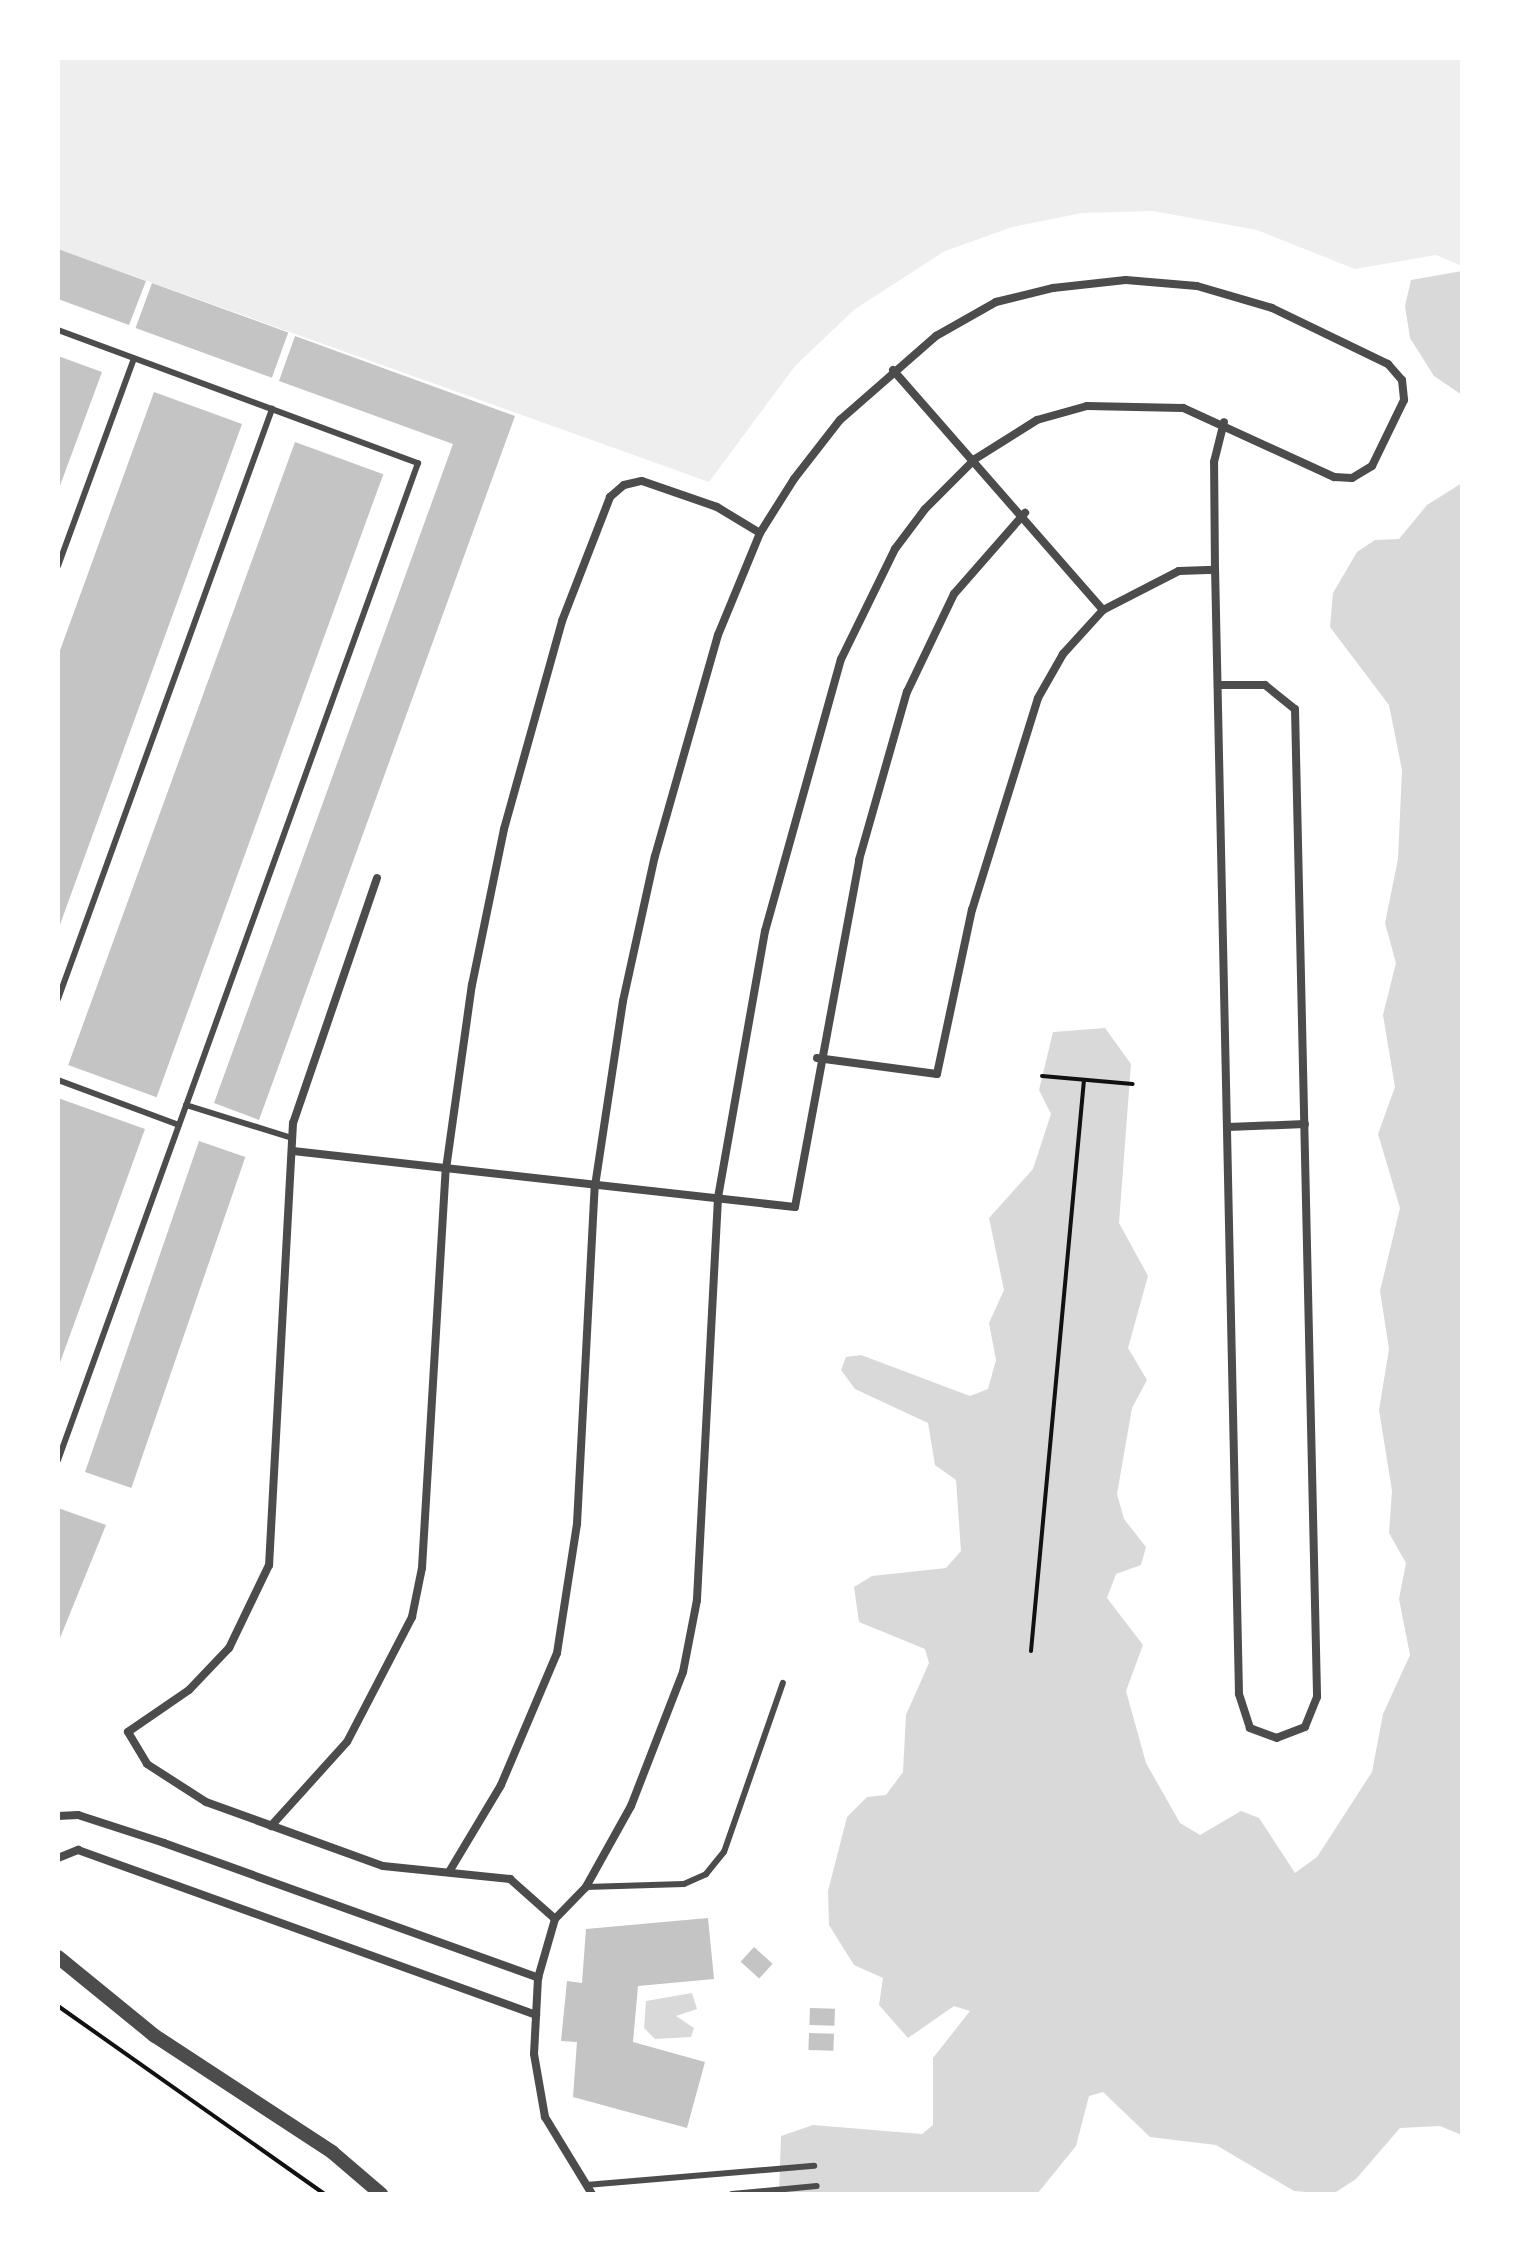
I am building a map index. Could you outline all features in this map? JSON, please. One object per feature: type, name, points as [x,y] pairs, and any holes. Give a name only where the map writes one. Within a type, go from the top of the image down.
[{"type":"street","points":[[449,1872],[534,1716],[571,1592],[595,1186],[655,856],[718,635],[760,533],[840,420],[893,370],[996,302],[1126,280],[1197,286],[1272,308],[1388,364],[1402,380],[1404,400],[1372,466],[1352,478],[1334,477],[1224,422],[1138,403],[1087,406],[1037,420],[975,459],[895,549],[841,659],[765,931],[718,1198],[697,1600],[657,1749],[586,1887],[555,1919],[538,1978],[534,2054],[545,2117],[592,2194]]},
{"type":"street","points":[[893,370],[1025,513],[1103,610]]},
{"type":"street","points":[[1219,685],[1265,685],[1295,709],[1317,1697],[1305,1727],[1277,1738],[1250,1728],[1239,1694],[1215,570],[1214,462],[1224,422]]},
{"type":"street","points":[[271,1826],[347,1742],[412,1617],[422,1568],[446,1169],[504,829],[562,621],[610,497],[642,481],[717,507],[760,533]]},
{"type":"street","points":[[293,1151],[795,1207],[817,1058],[859,860],[907,692],[954,594],[1025,513]]},
{"type":"street","points":[[817,1058],[937,1074],[972,910],[1020,743],[1063,654],[1103,610],[1179,571],[1215,570]]},
{"type":"street","points":[[377,878],[295,1109],[269,1565],[229,1648],[189,1690],[128,1732],[147,1764],[173,1786],[271,1826],[383,1866],[510,1879],[555,1919]]},
{"type":"street","points":[[1228,1127],[1305,1124]]},
{"type":"street","points":[[58,1816],[78,1815],[164,1843],[538,1978]]},
{"type":"street","points":[[58,1858],[78,1850],[536,2015]]},
{"type":"street","points":[[58,1957],[155,2036],[332,2152],[381,2194]]},
{"type":"lane","points":[[58,330],[418,463],[58,1460]]},
{"type":"lane","points":[[58,566],[134,358]]},
{"type":"lane","points":[[58,999],[272,409]]},
{"type":"lane","points":[[58,1080],[179,1125]]},
{"type":"lane","points":[[186,1105],[292,1138]]},
{"type":"lane","points":[[586,1887],[684,1884],[706,1874],[724,1852],[783,1683]]},
{"type":"lane","points":[[586,2185],[814,2166]]},
{"type":"lane","points":[[732,2194],[817,2186]]},
{"type":"path","points":[[1042,1076],[1133,1084]]},
{"type":"path","points":[[1031,1651],[1084,1080]]},
{"type":"path","points":[[58,2006],[325,2194]]},
{"type":"shaded area","points":[[58,58],[1462,58],[1462,266],[1436,255],[1355,269],[1257,230],[1153,211],[1082,213],[1012,227],[945,251],[855,309],[795,366],[709,482],[58,249]]},
{"type":"shaded area","points":[[1462,271],[1462,395],[1434,376],[1410,338],[1405,306],[1411,280]]},
{"type":"shaded area","points":[[1462,483],[1462,2135],[1440,2126],[1400,2128],[1356,2179],[1333,2194],[1294,2191],[1216,2145],[1150,2137],[1103,2092],[1089,2096],[1076,2146],[1037,2194],[779,2194],[781,2136],[813,2125],[922,2134],[933,2125],[933,2058],[970,2011],[954,2006],[908,2038],[879,2005],[883,1978],[854,1965],[829,1925],[828,1891],[847,1817],[867,1797],[886,1795],[903,1772],[906,1715],[929,1663],[925,1649],[859,1622],[854,1587],[872,1576],[946,1568],[961,1551],[956,1480],[935,1465],[928,1423],[855,1389],[841,1370],[846,1357],[861,1355],[970,1396],[988,1389],[996,1360],[989,1323],[1004,1290],[989,1218],[1033,1169],[1051,1114],[1039,1090],[1053,1032],[1105,1028],[1131,1064],[1119,1223],[1148,1276],[1128,1348],[1147,1380],[1132,1408],[1117,1494],[1124,1519],[1146,1547],[1141,1565],[1116,1574],[1107,1598],[1143,1645],[1126,1691],[1146,1763],[1180,1823],[1200,1835],[1241,1811],[1259,1818],[1295,1873],[1317,1857],[1372,1772],[1383,1714],[1410,1655],[1399,1599],[1406,1563],[1389,1533],[1392,1491],[1379,1410],[1389,1349],[1380,1291],[1400,1208],[1378,1134],[1395,1087],[1383,1015],[1396,963],[1385,923],[1398,859],[1402,770],[1389,705],[1330,627],[1333,593],[1357,552],[1375,540],[1399,539],[1427,505]]},
{"type":"shaded area","points":[[692,1993],[697,2009],[676,2016],[694,2028],[691,2037],[655,2039],[644,2028],[646,2001]]},
{"type":"building","points":[[58,249],[146,281],[129,325],[58,299]]},
{"type":"building","points":[[152,283],[288,333],[272,378],[136,328]]},
{"type":"building","points":[[295,336],[515,416],[259,1120],[214,1103],[453,444],[279,381]]},
{"type":"building","points":[[58,356],[102,372],[58,491]]},
{"type":"building","points":[[154,392],[242,424],[58,930],[58,656]]},
{"type":"building","points":[[295,442],[383,474],[157,1097],[68,1065]]},
{"type":"building","points":[[58,1098],[145,1129],[58,1368]]},
{"type":"building","points":[[199,1141],[245,1157],[131,1488],[85,1472]]},
{"type":"building","points":[[58,1508],[106,1525],[58,1643]]},
{"type":"building","points":[[708,1918],[714,1979],[638,1986],[633,2042],[705,2062],[687,2128],[573,2097],[577,2042],[561,2041],[567,1981],[582,1983],[586,1929]]},
{"type":"building","points":[[754,1947],[773,1964],[759,1979],[741,1962]]},
{"type":"building","points":[[810,2008],[835,2009],[834,2026],[809,2025]]},
{"type":"building","points":[[809,2033],[834,2034],[833,2051],[808,2050]]}]
